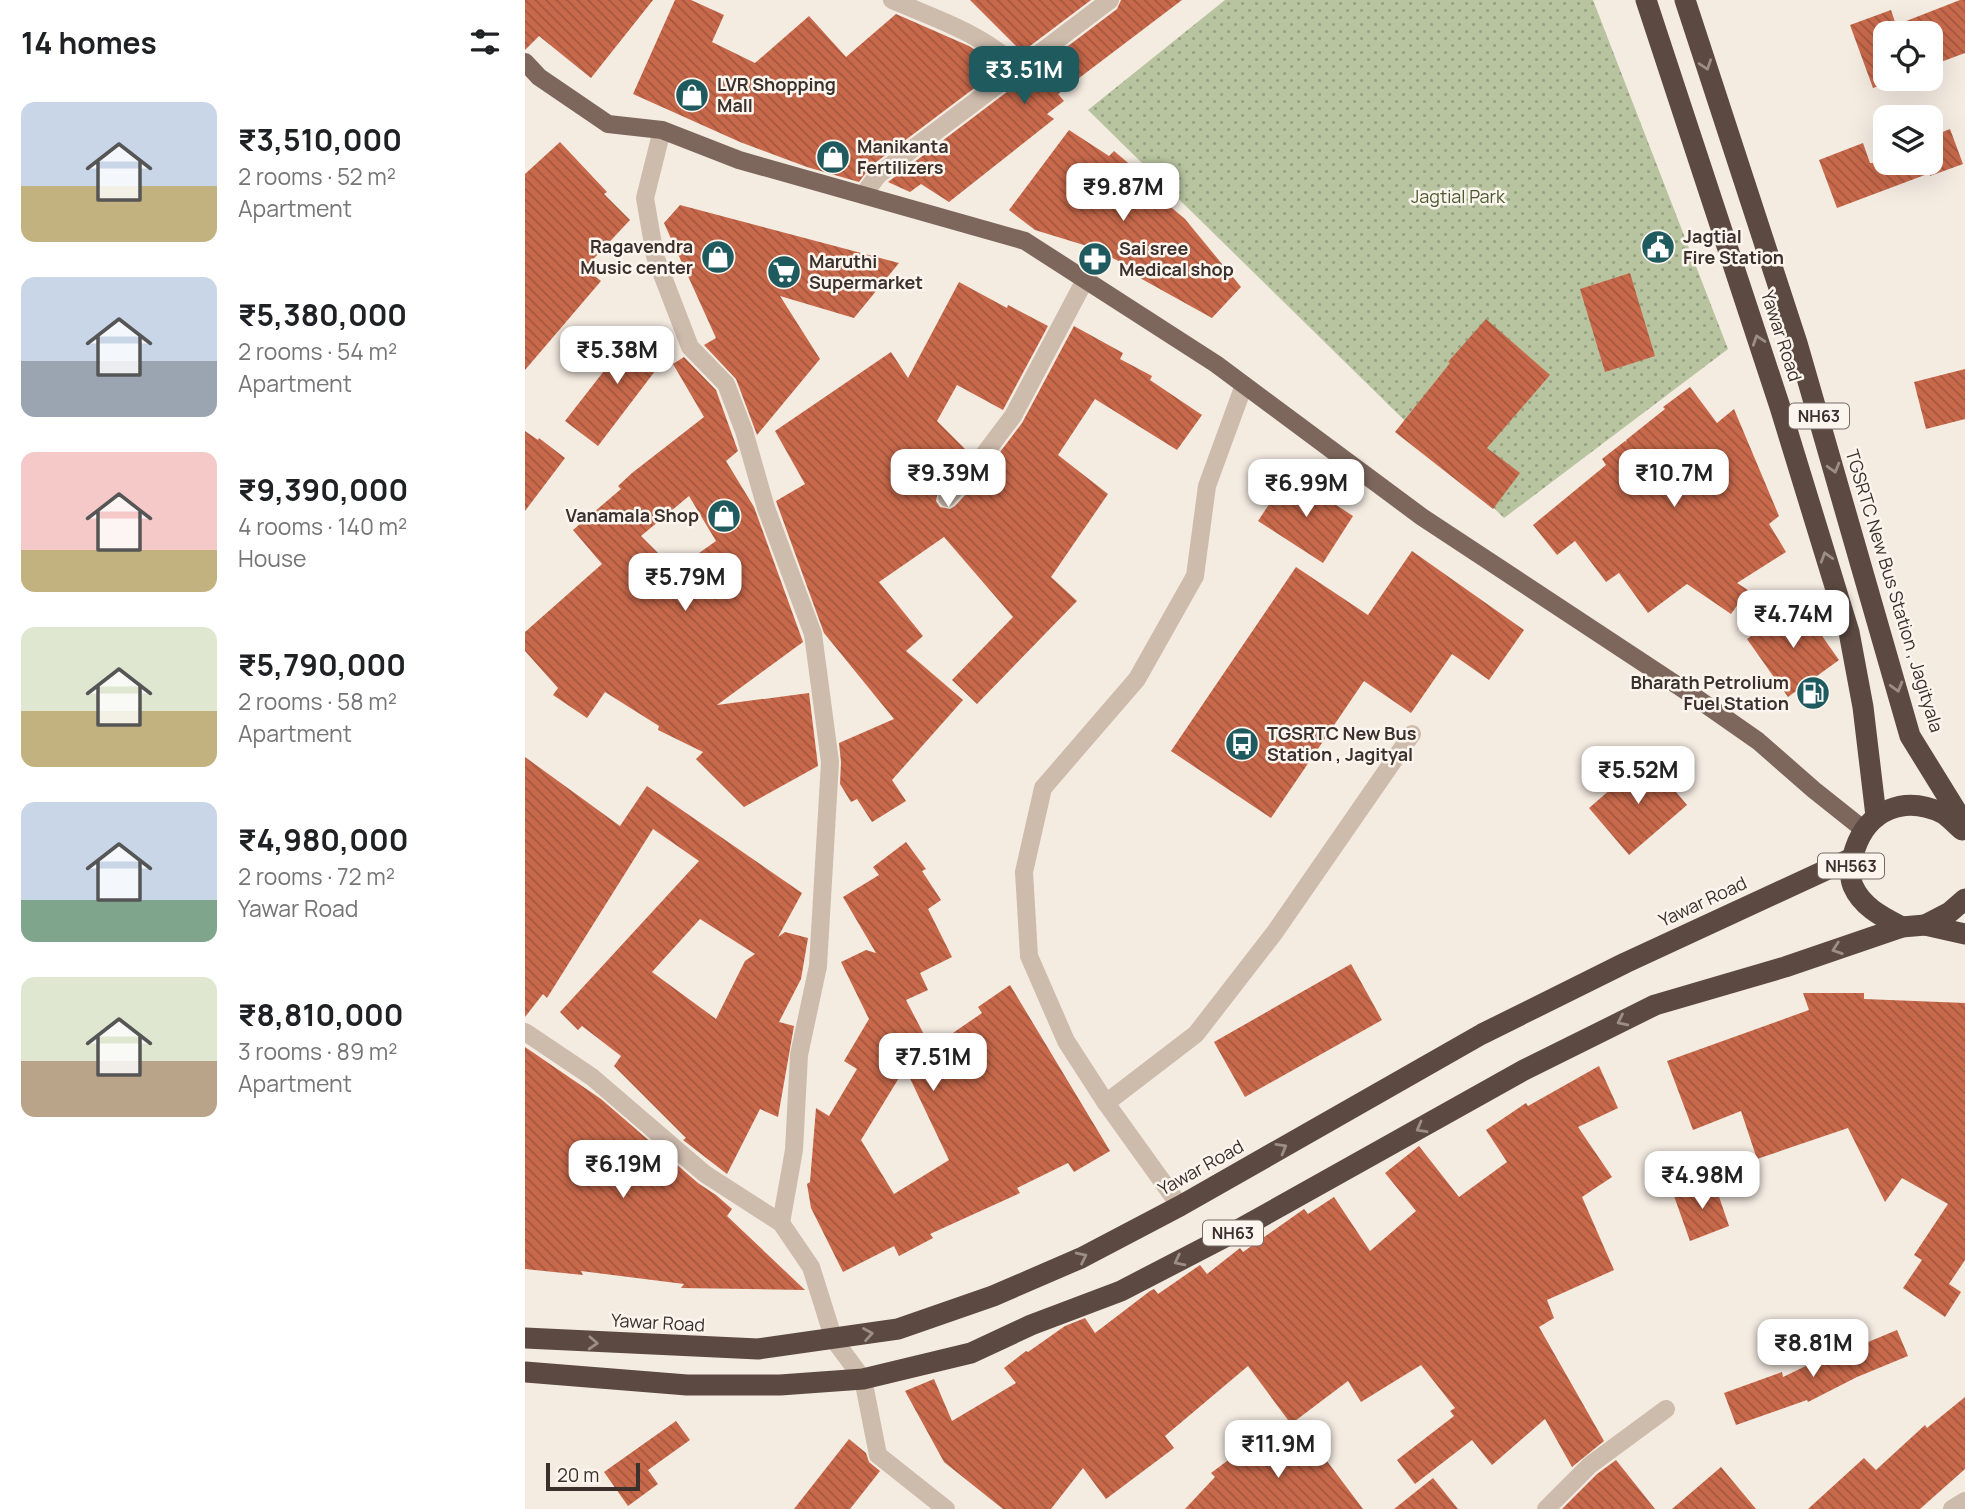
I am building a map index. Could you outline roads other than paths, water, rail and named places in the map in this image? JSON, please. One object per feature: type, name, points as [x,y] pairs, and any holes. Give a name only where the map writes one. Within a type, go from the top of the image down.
[{"type":"highway","name":"Yawar Road","points":[[1646,0],[1780,407],[1849,632],[1863,707],[1869,822]]},
{"type":"highway","name":"TGSRTC New Bus Station , Jagityala","points":[[1685,0],[1797,343],[1910,736],[1965,825]]},
{"type":"highway","points":[[1869,822],[1902,805],[1927,808],[1944,814],[1965,833]]},
{"type":"highway","name":"NH563","points":[[1869,822],[1852,858],[1850,878],[1860,898],[1878,914],[1902,927]]},
{"type":"highway","name":"Yawar Road","points":[[525,1338],[758,1349],[898,1329],[993,1296],[1081,1258],[1180,1206],[1482,1034],[1625,963],[1852,858]]},
{"type":"highway","points":[[1925,925],[1949,912],[1965,899]]},
{"type":"highway","points":[[1902,927],[1925,925],[1965,934]]},
{"type":"highway","name":"NH63","points":[[525,1372],[687,1385],[780,1385],[863,1379],[971,1353],[1031,1325],[1121,1291],[1229,1235],[1524,1070],[1655,1005],[1785,967],[1902,927]]},
{"type":"main road","points":[[525,62],[539,77],[608,124],[662,130],[740,160],[1025,241],[1216,363],[1422,517],[1695,696],[1758,741],[1814,790],[1869,822]]},
{"type":"street","points":[[892,0],[972,35],[994,47],[1019,68]]},
{"type":"street","points":[[863,195],[878,175],[1110,0]]},
{"type":"street","points":[[662,130],[645,198],[655,256],[690,348],[726,384],[744,431],[766,508],[813,634],[830,762],[817,965],[799,1055],[794,1150],[781,1223]]},
{"type":"street","points":[[947,498],[970,473],[1013,416],[1085,280]]},
{"type":"street","points":[[1180,1206],[1066,1041],[1029,956],[1024,872],[1043,788],[1137,679],[1195,576],[1206,486],[1244,385]]},
{"type":"street","points":[[1106,1102],[1196,1034],[1275,932],[1412,734]]},
{"type":"street","points":[[525,1032],[592,1077],[705,1174],[781,1223],[811,1267],[834,1340],[863,1379],[878,1455],[927,1509]]},
{"type":"street","points":[[1546,1509],[1590,1465],[1666,1409]]},
{"type":"street","points":[[878,1455],[946,1509]]},
{"type":"street","points":[[1952,1509],[1965,1501]]},
{"type":"place","name":"LVR Shopping Mall","points":[[692,95]]},
{"type":"place","name":"Manikanta Fertilizers","points":[[833,157]]},
{"type":"place","name":"Jagtial Fire Station","points":[[1658,247]]},
{"type":"place","name":"Ragavendra Music center","points":[[718,257]]},
{"type":"place","name":"Sai sree Medical shop","points":[[1095,259]]},
{"type":"place","name":"Maruthi Supermarket","points":[[784,272]]},
{"type":"place","name":"Vanamala Shop","points":[[724,516]]},
{"type":"place","name":"Bharath Petrolium Fuel Station","points":[[1813,693]]},
{"type":"place","name":"TGSRTC New Bus Station , Jagityal","points":[[1242,744]]},
{"type":"park label","name":"Jagtial Park","points":[[1458,197]]}]
